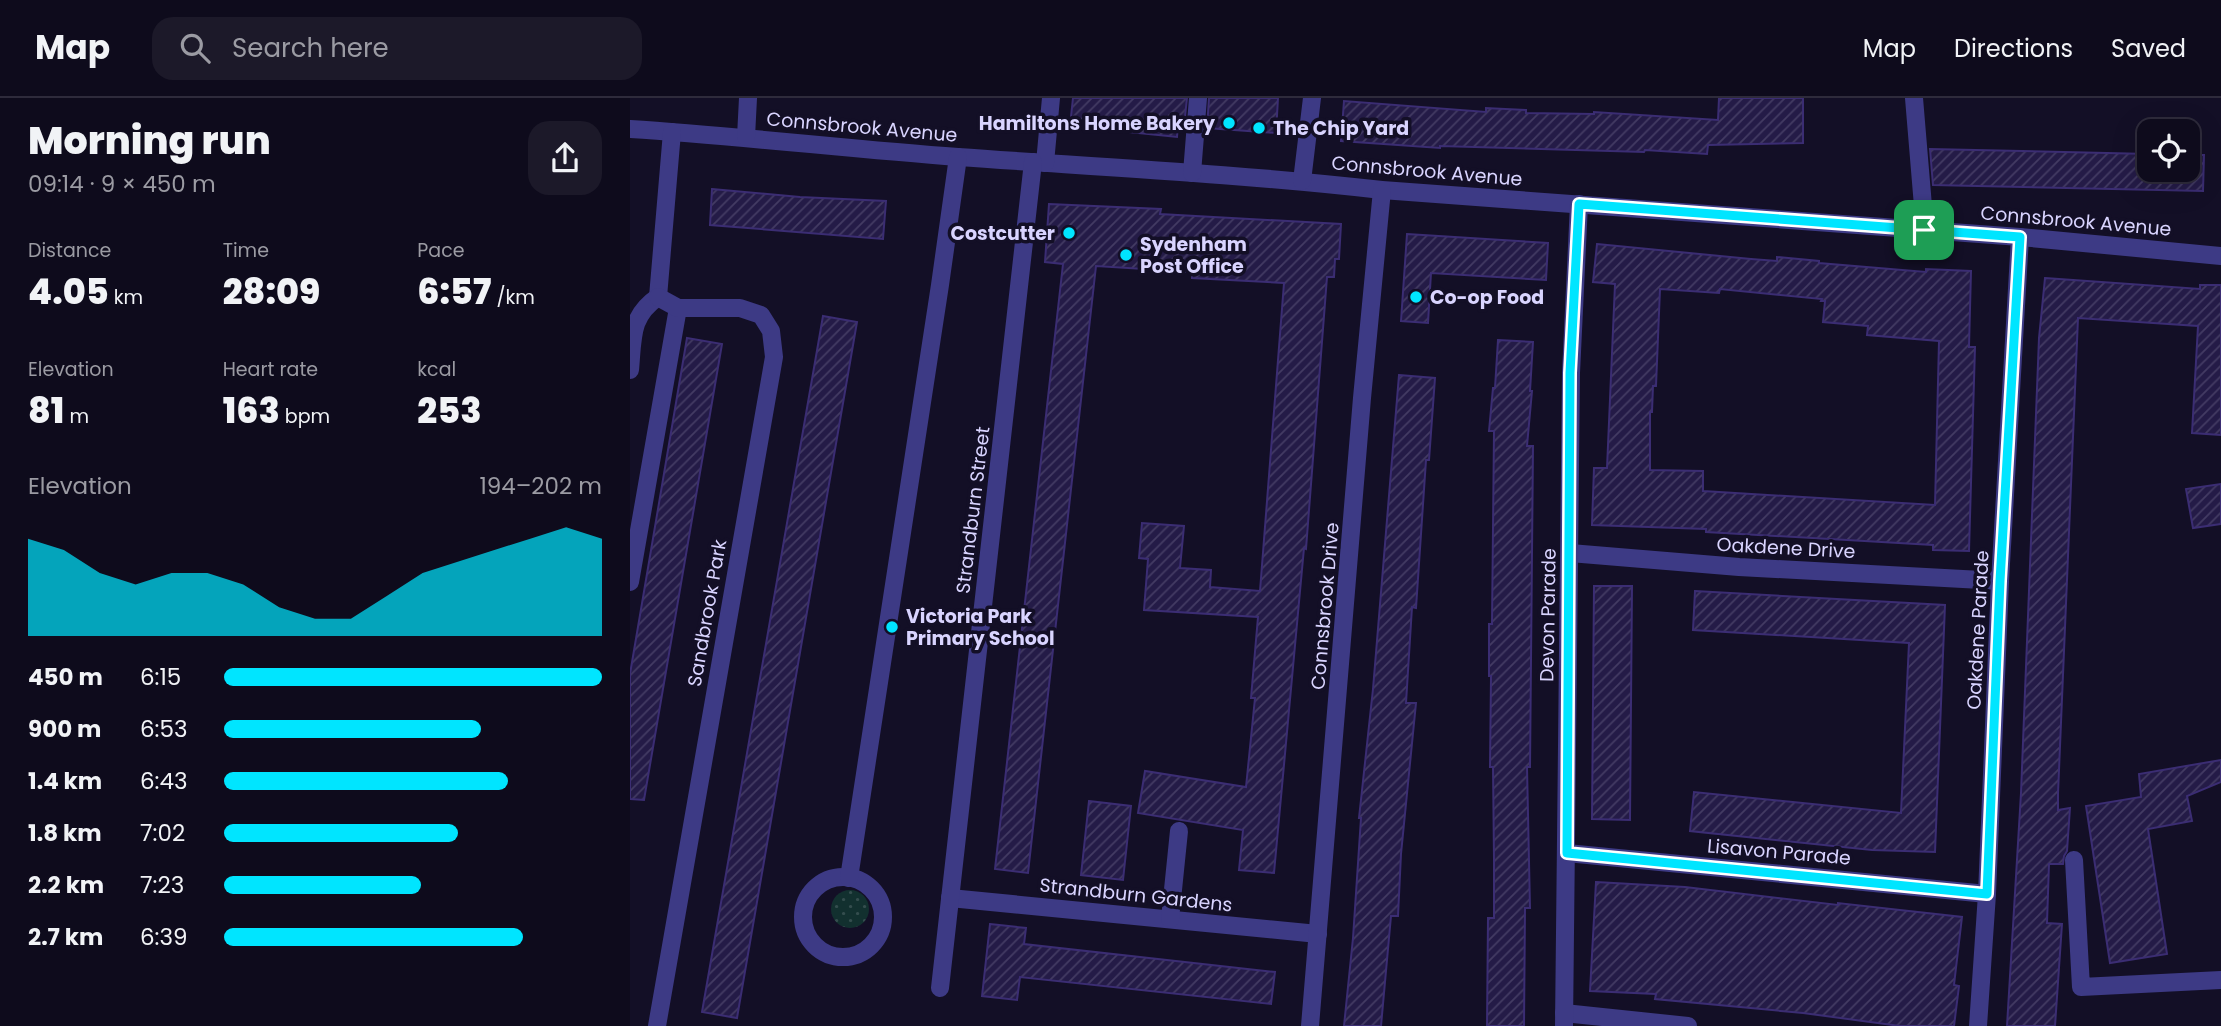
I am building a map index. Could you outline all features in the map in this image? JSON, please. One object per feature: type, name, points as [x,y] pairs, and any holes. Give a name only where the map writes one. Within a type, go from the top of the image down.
[{"type":"street","points":[[746,137],[748,98]]},
{"type":"street","name":"Strandburn Street","points":[[940,988],[1039,162],[1051,98]]},
{"type":"street","points":[[1192,173],[1198,98]]},
{"type":"street","points":[[1302,181],[1312,98]]},
{"type":"street","points":[[1914,98],[1924,230]]},
{"type":"street","name":"Connsbrook Avenue","points":[[630,129],[958,157],[1302,181],[1382,190],[2020,237],[2221,256]]},
{"type":"street","points":[[630,370],[634,320],[644,305],[658,297],[672,132]]},
{"type":"street","points":[[849,878],[958,157]]},
{"type":"street","name":"Connsbrook Drive","points":[[1310,1026],[1382,190]]},
{"type":"street","name":"Devon Parade","points":[[1564,1020],[1570,373],[1579,204]]},
{"type":"street","name":"Oakdene Parade","points":[[1978,1026],[2020,237]]},
{"type":"street","name":"Sandbrook Park","points":[[657,1026],[774,357],[771,331],[761,315],[740,308],[678,308],[658,297]]},
{"type":"street","points":[[630,582],[678,308]]},
{"type":"street","name":"Oakdene Drive","points":[[1570,553],[1739,567],[2000,581]]},
{"type":"street","points":[[1170,919],[1179,831]]},
{"type":"street","name":"Lisavon Parade","points":[[1567,853],[1987,894]]},
{"type":"street","points":[[2074,860],[2081,987],[2221,980]]},
{"type":"street","points":[[849,878],[872,889],[880,900],[882,926],[877,939],[857,955],[830,955],[818,948],[809,938],[804,914],[807,901],[814,890],[824,882],[849,878]]},
{"type":"street","name":"Strandburn Gardens","points":[[950,898],[1318,934]]},
{"type":"street","points":[[1564,1020],[1688,1026]]},
{"type":"green space","points":[[850,890],[863,896],[869,909],[863,922],[850,928],[837,922],[831,909],[837,896]]},
{"type":"building","points":[[1073,98],[1187,98],[1184,126],[1178,125],[1177,137],[1070,126]]},
{"type":"building","points":[[1209,98],[1278,98],[1276,133],[1207,128]]},
{"type":"building","points":[[1719,98],[1803,98],[1803,143],[1708,145],[1707,154],[1645,150],[1440,148],[1341,141],[1344,101],[1486,112],[1486,108],[1526,110],[1526,113],[1594,112],[1718,120]]},
{"type":"building","points":[[1930,149],[2137,154],[2137,182],[2200,182],[2200,155],[2204,155],[2203,191],[1933,185]]},
{"type":"building","points":[[712,189],[886,201],[883,239],[710,225]]},
{"type":"building","points":[[1049,204],[1161,209],[1160,214],[1341,224],[1339,259],[1335,259],[1334,277],[1327,277],[1306,549],[1304,548],[1274,873],[1239,870],[1243,830],[1138,813],[1145,771],[1246,787],[1255,698],[1251,698],[1258,617],[1144,610],[1148,559],[1139,558],[1142,523],[1184,526],[1180,568],[1211,570],[1210,587],[1260,591],[1284,283],[1192,278],[1192,272],[1096,266],[1028,873],[995,869],[1063,264],[1045,262]]},
{"type":"building","points":[[1407,234],[1548,243],[1546,280],[1431,273],[1428,323],[1401,321]]},
{"type":"building","points":[[1597,244],[1777,261],[1777,257],[1926,272],[1926,269],[1971,271],[1969,347],[1975,347],[1969,551],[1933,550],[1933,545],[1706,532],[1706,529],[1592,525],[1594,468],[1607,468],[1615,284],[1593,282]],"holes":[[[1660,289],[1719,293],[1720,289],[1822,299],[1821,301],[1825,301],[1823,322],[1868,326],[1867,335],[1939,341],[1935,505],[1703,491],[1703,471],[1650,470],[1650,412],[1653,386],[1656,386]]]},
{"type":"building","points":[[2045,278],[2200,289],[2200,285],[2221,285],[2221,435],[2192,433],[2198,326],[2078,318],[2058,794],[2058,810],[2070,808],[2067,851],[2063,864],[2049,864],[2047,923],[2062,924],[2055,1026],[2007,1026],[2021,793],[2039,338]]},
{"type":"building","points":[[823,316],[857,322],[737,1018],[702,1012]]},
{"type":"building","points":[[687,338],[722,344],[644,800],[630,799],[630,674]]},
{"type":"building","points":[[1498,340],[1533,342],[1527,446],[1533,446],[1530,767],[1527,767],[1530,908],[1525,908],[1524,1026],[1487,1026],[1488,918],[1494,918],[1489,624],[1492,624],[1494,431],[1489,431]]},
{"type":"building","points":[[1399,375],[1435,378],[1429,460],[1426,460],[1416,608],[1412,607],[1406,703],[1416,703],[1401,854],[1398,916],[1391,916],[1381,1026],[1344,1026],[1353,938],[1359,818],[1373,689]]},
{"type":"building","points":[[2221,484],[2221,524],[2193,528],[2186,489]]},
{"type":"building","points":[[1594,586],[1632,586],[1630,820],[1592,819]]},
{"type":"building","points":[[1695,591],[1945,605],[1935,852],[1872,850],[1690,831],[1694,792],[1901,813],[1909,643],[1693,630]]},
{"type":"building","points":[[2221,760],[2221,782],[2187,796],[2192,821],[2148,829],[2167,954],[2110,963],[2086,806],[2141,797],[2139,774]]},
{"type":"building","points":[[1089,801],[1131,806],[1123,880],[1081,875]]},
{"type":"building","points":[[1596,882],[1685,887],[1962,917],[1954,985],[1959,986],[1954,1026],[1900,1026],[1803,1013],[1655,999],[1656,994],[1590,991]]},
{"type":"building","points":[[990,924],[1026,928],[1024,944],[1275,972],[1271,1004],[1020,977],[1017,1000],[982,996]]},
{"type":"place","name":"Hamiltons Home Bakery","points":[[1229,123]]},
{"type":"place","name":"The Chip Yard","points":[[1259,128]]},
{"type":"place","name":"Costcutter","points":[[1069,233]]},
{"type":"place","name":"Sydenham Post Office","points":[[1126,255]]},
{"type":"place","name":"Co-op Food","points":[[1416,297]]},
{"type":"place","name":"Victoria Park Primary School","points":[[892,627]]},
{"type":"route","points":[[1579,204],[1924,230],[2020,237],[2000,581],[1987,894],[1567,853],[1570,373],[1579,204]]}]
